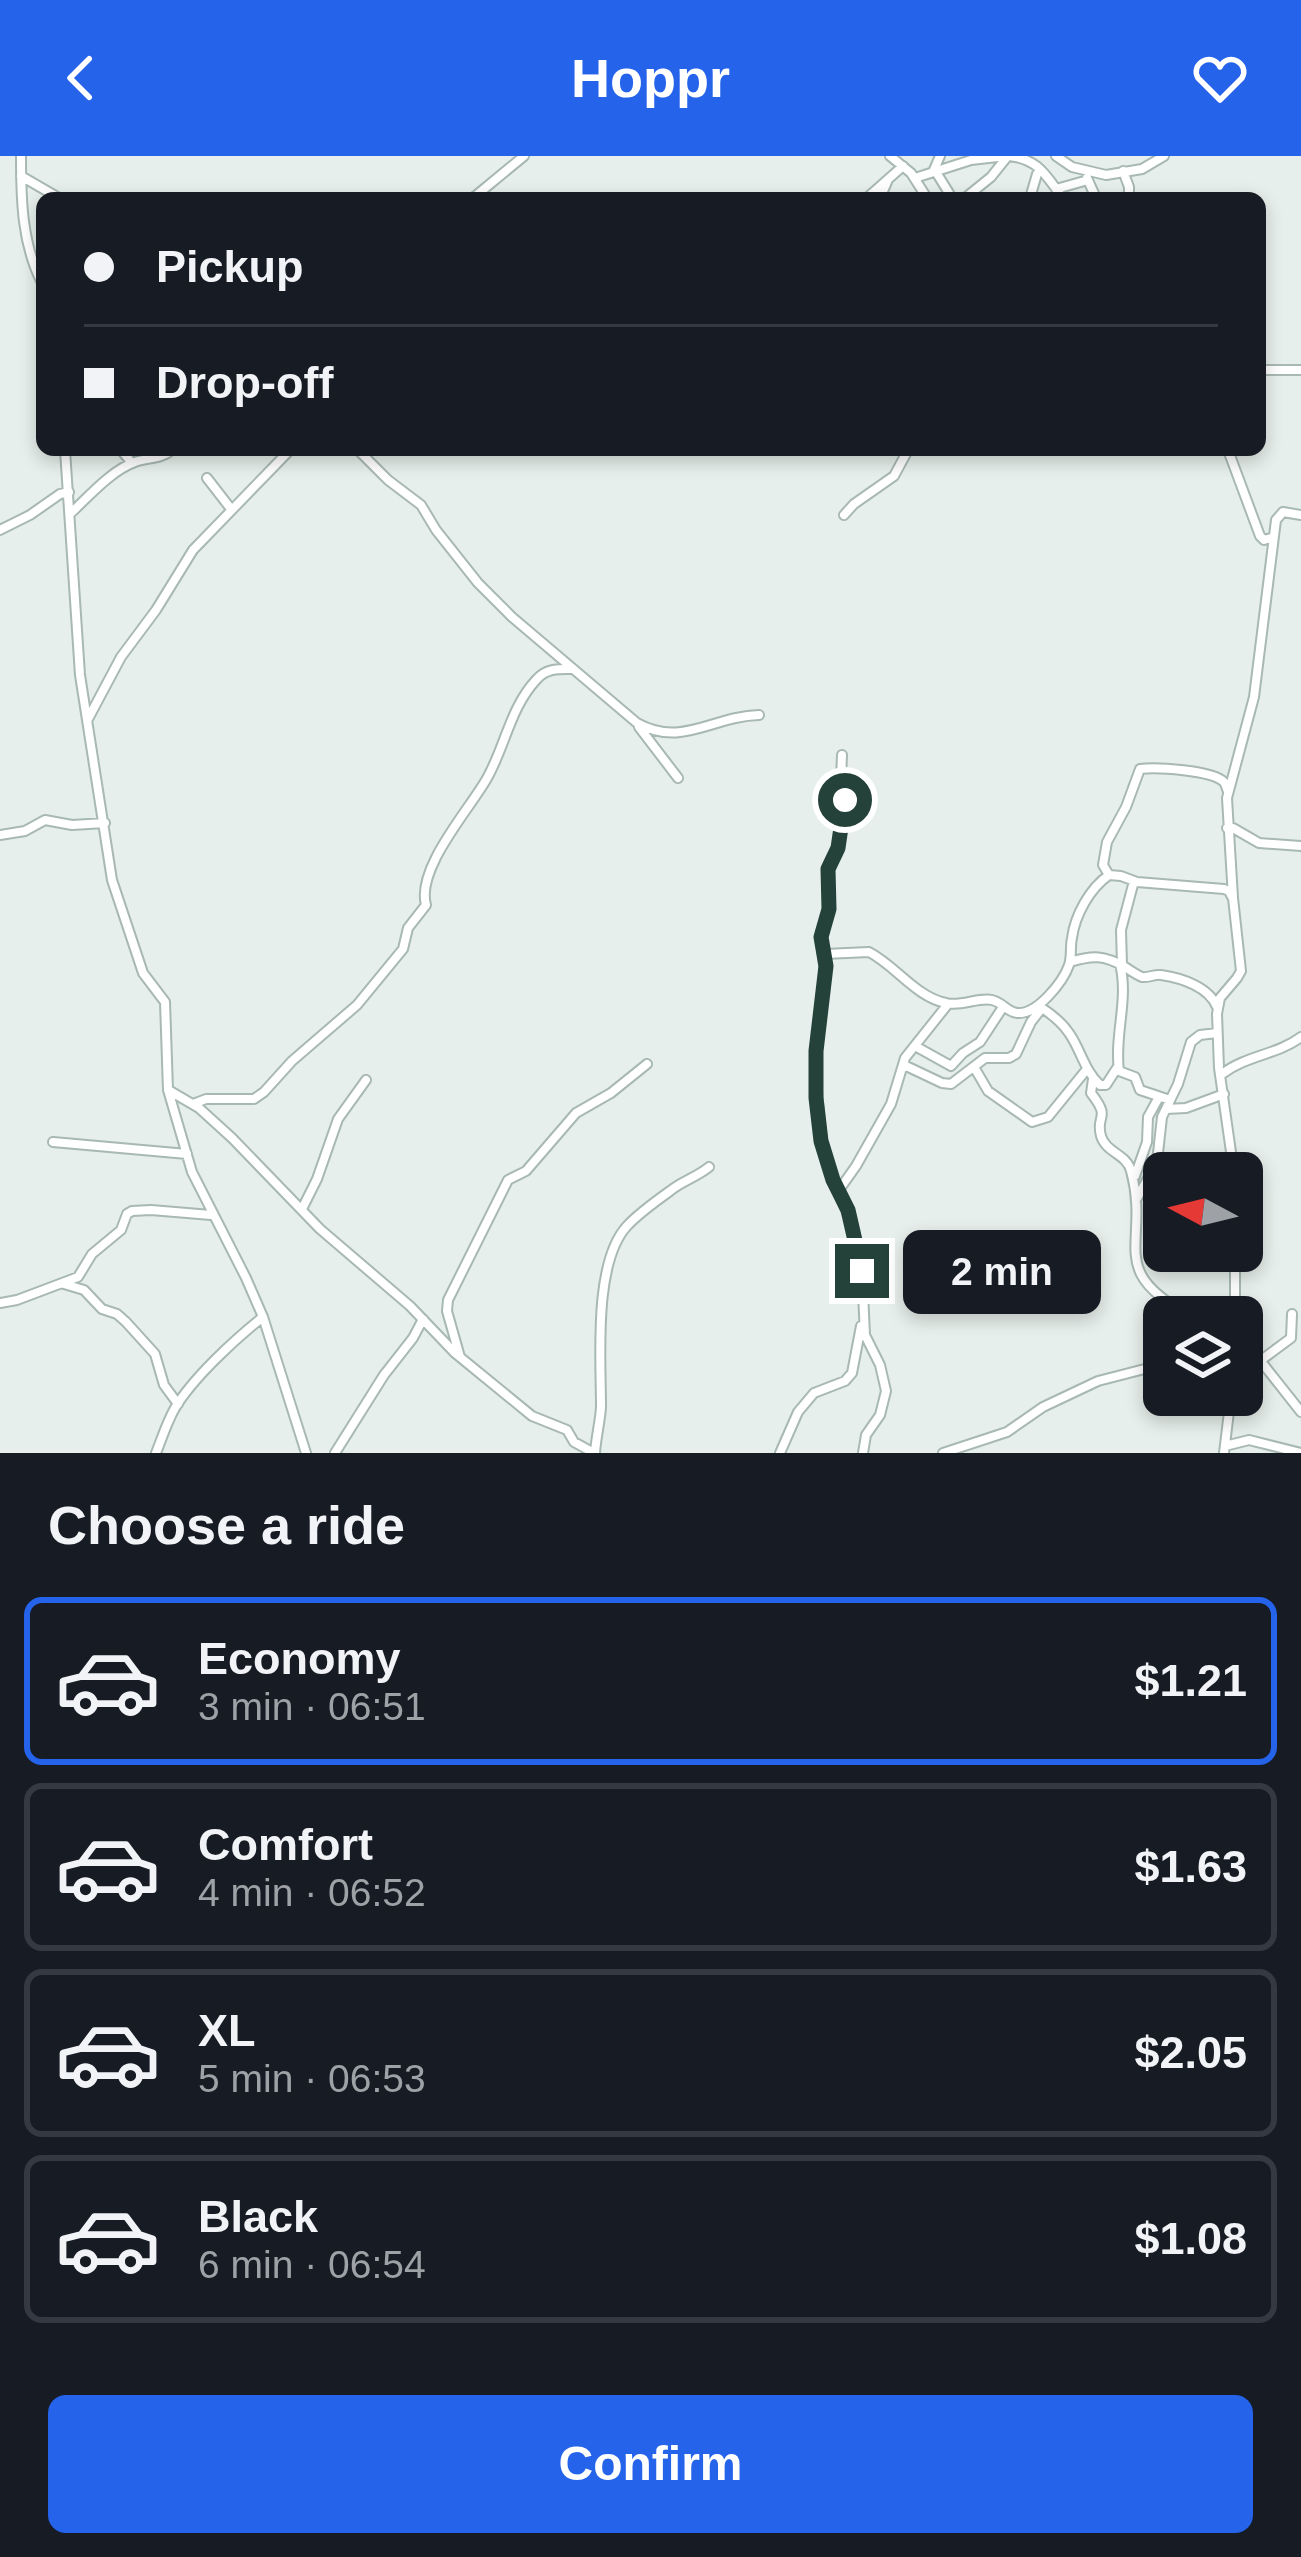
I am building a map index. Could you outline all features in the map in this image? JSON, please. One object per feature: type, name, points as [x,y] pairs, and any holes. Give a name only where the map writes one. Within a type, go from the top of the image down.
[{"type":"street","points":[[20,156],[29,254],[36,270]]},
{"type":"street","points":[[480,192],[524,156]]},
{"type":"street","points":[[890,156],[923,192]]},
{"type":"street","points":[[934,172],[940,156]]},
{"type":"street","points":[[915,178],[985,157],[1008,156],[1031,160],[1058,192]]},
{"type":"street","points":[[972,192],[1008,156]]},
{"type":"street","points":[[1056,156],[1064,163],[1106,175],[1142,169],[1164,156]]},
{"type":"street","points":[[873,192],[903,166]]},
{"type":"street","points":[[1032,192],[1041,170]]},
{"type":"street","points":[[1083,170],[1093,192]]},
{"type":"street","points":[[1124,171],[1130,192]]},
{"type":"street","points":[[934,172],[948,192]]},
{"type":"street","points":[[21,176],[49,192]]},
{"type":"street","points":[[883,192],[888,180]]},
{"type":"street","points":[[1056,189],[1088,180]]},
{"type":"street","points":[[1266,370],[1301,370]]},
{"type":"street","points":[[65,456],[80,675],[116,893],[143,973],[165,1002],[169,1090],[192,1172],[263,1317],[306,1453]]},
{"type":"street","points":[[126,456],[132,463]]},
{"type":"street","points":[[71,514],[132,463],[163,456]]},
{"type":"street","points":[[88,719],[121,657],[187,559],[284,456]]},
{"type":"street","points":[[364,456],[422,505],[478,583],[512,617],[637,723],[678,778]]},
{"type":"street","points":[[844,515],[895,476],[905,456]]},
{"type":"street","points":[[1230,456],[1262,539],[1272,537]]},
{"type":"street","points":[[207,478],[231,509]]},
{"type":"street","points":[[0,530],[68,492]]},
{"type":"street","points":[[1231,1152],[1217,1033],[1220,998],[1238,979],[1240,970],[1228,792],[1254,697],[1272,537],[1279,515],[1301,515]]},
{"type":"street","points":[[193,1104],[206,1099],[254,1099],[357,1005],[403,949],[409,928],[426,905],[423,893],[436,858],[486,781],[524,694],[544,673],[572,669]]},
{"type":"street","points":[[637,723],[678,735],[740,715],[759,715]]},
{"type":"street","points":[[780,1453],[798,1412],[814,1393],[845,1381],[852,1373],[862,1319],[860,1260],[848,1210],[821,1141],[815,1072],[828,869],[838,848],[845,806],[842,755]]},
{"type":"street","points":[[1228,792],[1212,776],[1140,769],[1107,842],[1103,865],[1109,875],[1224,889],[1232,898]]},
{"type":"street","points":[[0,836],[25,831],[45,820],[71,825],[105,823]]},
{"type":"street","points":[[1228,828],[1259,842],[1301,846]]},
{"type":"street","points":[[904,1065],[947,1084],[987,1057],[1016,1054],[1070,962],[1072,933],[1080,914],[1095,887],[1109,875]]},
{"type":"street","points":[[1134,880],[1121,930],[1120,1072],[1135,1077],[1140,1090],[1168,1105],[1186,1108],[1223,1094]]},
{"type":"street","points":[[824,954],[869,952],[924,993],[948,1004],[991,1000],[1018,1013],[1040,1007]]},
{"type":"street","points":[[1070,962],[1090,956],[1121,964],[1143,977],[1160,975],[1202,988],[1218,1009]]},
{"type":"street","points":[[839,1190],[892,1103],[905,1058],[948,1004]]},
{"type":"street","points":[[915,1046],[951,1066],[980,1042],[1003,1007]]},
{"type":"street","points":[[1040,1007],[1071,1035],[1094,1079],[1105,1086],[1118,1067]]},
{"type":"street","points":[[1136,1201],[1157,1162],[1162,1117],[1191,1042],[1200,1035],[1217,1033]]},
{"type":"street","points":[[1222,1075],[1247,1058],[1285,1048],[1301,1037]]},
{"type":"street","points":[[460,1357],[448,1300],[508,1180],[526,1171],[576,1113],[611,1094],[646,1064]]},
{"type":"street","points":[[974,1067],[988,1091],[1032,1122],[1048,1117],[1087,1069]]},
{"type":"street","points":[[1094,1079],[1092,1095],[1102,1109],[1101,1136],[1126,1160],[1133,1184],[1137,1216],[1133,1252],[1139,1272],[1161,1296]]},
{"type":"street","points":[[302,1209],[338,1118],[366,1080]]},
{"type":"street","points":[[169,1090],[193,1104],[260,1164],[320,1229],[423,1318],[460,1357],[532,1416],[562,1427],[574,1442],[594,1453],[601,1415],[598,1363],[603,1297],[615,1248],[630,1223],[709,1166]]},
{"type":"street","points":[[1133,1184],[1147,1142],[1148,1117],[1159,1097]]},
{"type":"street","points":[[53,1142],[188,1154]]},
{"type":"street","points":[[0,1303],[78,1276],[92,1254],[121,1230],[132,1211],[212,1215]]},
{"type":"street","points":[[842,1257],[860,1260]]},
{"type":"street","points":[[63,1284],[84,1290],[102,1309],[121,1316],[155,1354],[164,1385],[178,1404]]},
{"type":"street","points":[[1263,1359],[1291,1338],[1292,1314]]},
{"type":"street","points":[[156,1453],[178,1404],[263,1317]]},
{"type":"street","points":[[335,1453],[423,1318]]},
{"type":"street","points":[[862,1319],[886,1390],[863,1453]]},
{"type":"street","points":[[1263,1366],[1301,1412]]},
{"type":"street","points":[[943,1453],[1007,1432],[1043,1406],[1083,1387],[1143,1369]]},
{"type":"street","points":[[1229,1416],[1225,1450],[1249,1440],[1301,1453]]},
{"type":"route","points":[[845,800],[838,848],[828,869],[829,909],[821,937],[826,966],[815,1072],[821,1141],[848,1210],[862,1271]]}]
